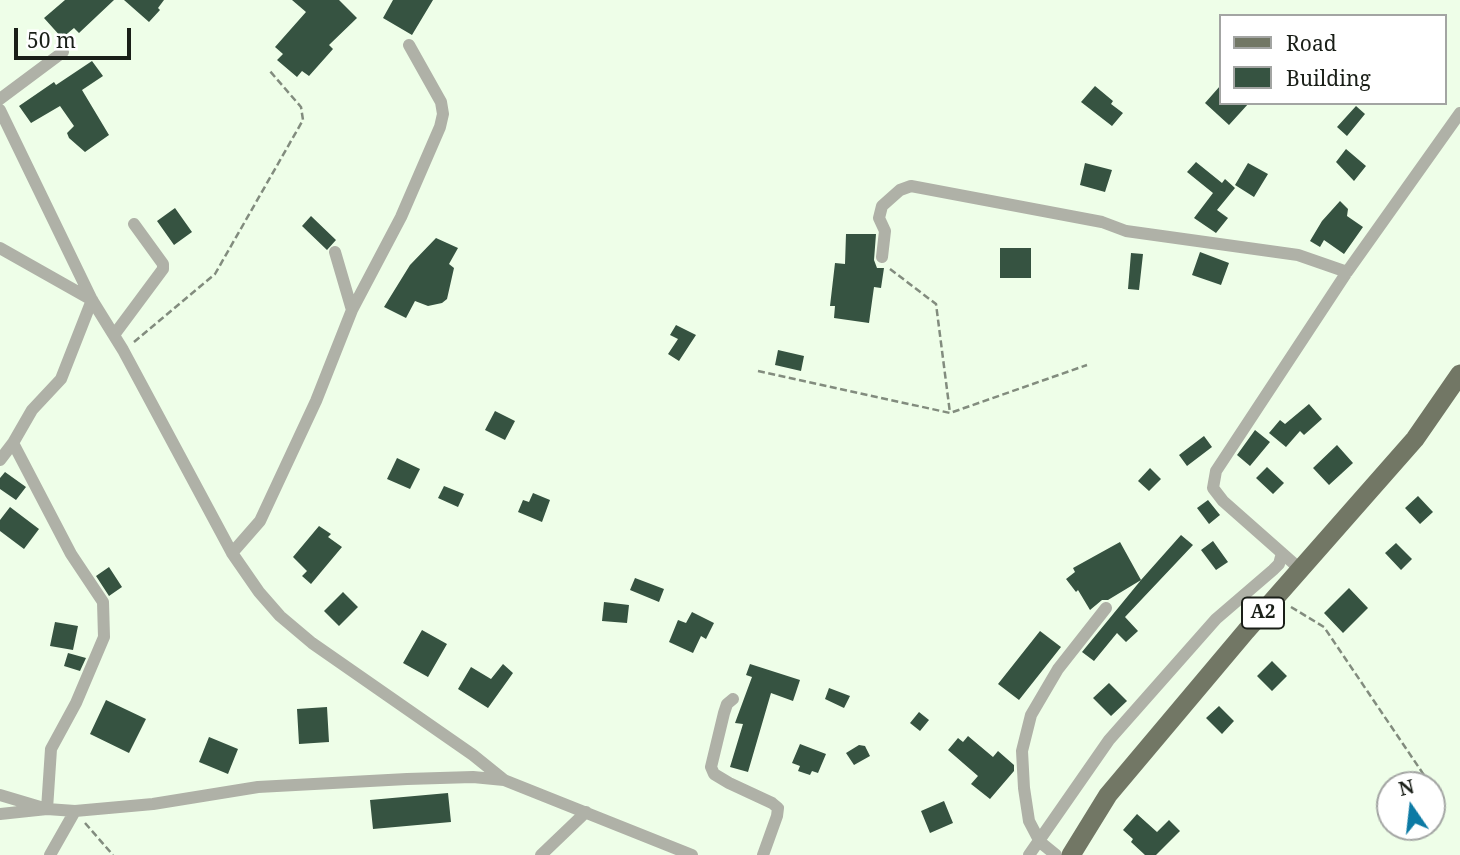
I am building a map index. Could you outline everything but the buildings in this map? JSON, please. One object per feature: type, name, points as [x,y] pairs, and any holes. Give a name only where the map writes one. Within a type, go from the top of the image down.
[{"type":"main road","name":"A2","points":[[1071,855],[1108,795],[1300,569],[1415,439],[1460,374]]},
{"type":"street","points":[[232,554],[260,521],[316,401],[352,310],[401,216],[440,127],[443,114],[441,102],[410,45]]},
{"type":"street","points":[[0,99],[63,52]]},
{"type":"street","points":[[0,110],[92,300],[123,350],[232,554],[266,600],[304,636],[473,755],[503,780]]},
{"type":"street","points":[[1300,569],[1223,501],[1213,488],[1216,471],[1347,272],[1460,113]]},
{"type":"street","points":[[882,257],[885,231],[879,218],[881,206],[900,190],[911,186],[1102,222],[1126,231],[1298,255],[1347,272]]},
{"type":"street","points":[[114,335],[163,269],[163,264],[134,224]]},
{"type":"street","points":[[0,248],[92,300]]},
{"type":"street","points":[[335,252],[352,310]]},
{"type":"street","points":[[0,460],[32,410],[61,379],[92,300]]},
{"type":"street","points":[[13,443],[71,554],[103,602],[104,637],[76,703],[51,749],[47,809]]},
{"type":"street","points":[[1029,855],[1109,740],[1216,619],[1279,564],[1282,553]]},
{"type":"street","points":[[1056,855],[1040,842],[1030,821],[1024,788],[1022,751],[1031,715],[1058,669],[1106,608]]},
{"type":"street","points":[[733,699],[727,704],[724,713],[711,767],[714,774],[778,808],[778,816],[763,855]]},
{"type":"street","points":[[0,814],[153,804],[258,787],[473,778],[503,780],[692,855]]},
{"type":"street","points":[[0,794],[47,809]]},
{"type":"street","points":[[50,855],[75,811]]},
{"type":"street","points":[[541,855],[586,811]]},
{"type":"path","points":[[123,350],[215,274],[303,120],[300,107],[269,70]]},
{"type":"path","points":[[882,257],[890,268],[936,304],[950,414]]},
{"type":"path","points":[[758,370],[950,414],[1087,365]]},
{"type":"path","points":[[1275,599],[1324,627],[1421,771]]},
{"type":"path","points":[[75,811],[113,855]]}]
